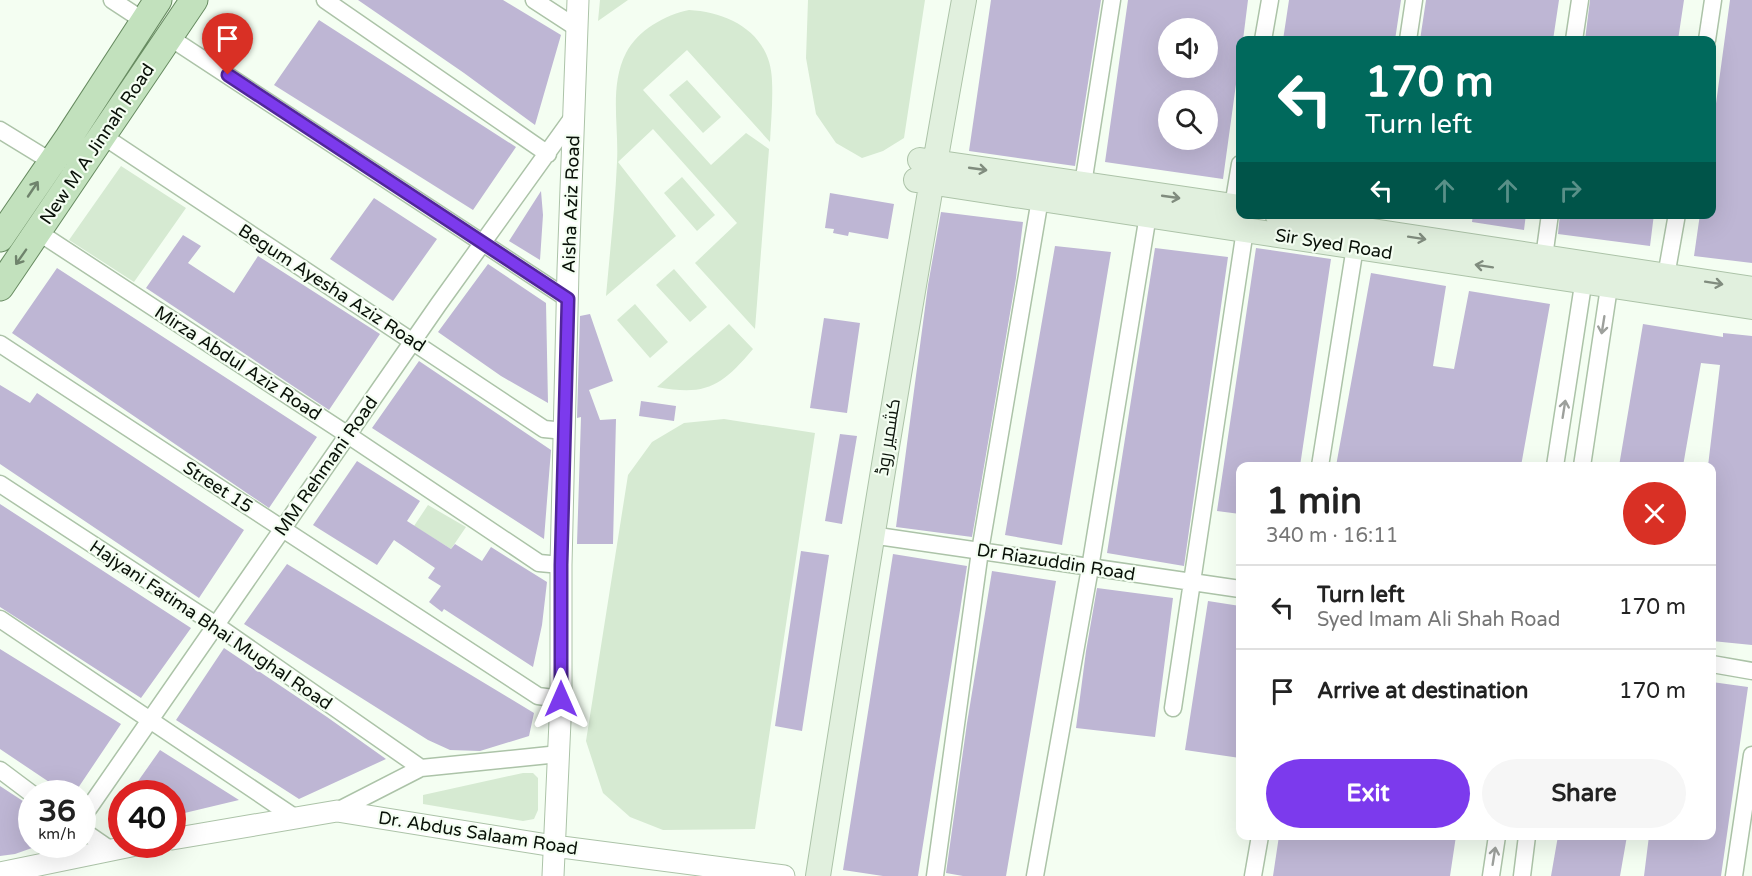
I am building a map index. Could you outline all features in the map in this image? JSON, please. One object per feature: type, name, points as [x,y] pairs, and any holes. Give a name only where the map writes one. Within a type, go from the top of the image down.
[{"type":"main road","name":"New M A Jinnah Road","points":[[0,287],[194,0]]},
{"type":"main road","name":"کشمیر روڈ","points":[[818,876],[925,171],[947,0]]},
{"type":"main road","name":"کشمیر روڈ","points":[[802,876],[857,532],[925,171],[964,0]]},
{"type":"main road","name":"New M A Jinnah Road","points":[[0,238],[151,10]]},
{"type":"main road","name":"Sir Syed Road","points":[[925,171],[1083,184],[1110,199],[1148,215],[1236,214]]},
{"type":"main road","name":"Sir Syed Road","points":[[925,171],[1040,199],[1110,199],[1236,214]]},
{"type":"main road","name":"Sir Syed Road","points":[[1262,219],[1319,232],[1380,223],[1544,257],[1585,273]]},
{"type":"main road","name":"Sir Syed Road","points":[[1289,219],[1355,247],[1610,276],[1752,307]]},
{"type":"main road","name":"Sir Syed Road","points":[[1610,276],[1666,276],[1752,289]]},
{"type":"street","points":[[112,0],[151,10]]},
{"type":"street","points":[[326,0],[548,153]]},
{"type":"street","points":[[534,0],[577,28]]},
{"type":"street","name":"Aisha Aziz Road","points":[[553,876],[561,699],[561,565],[578,0]]},
{"type":"street","points":[[1083,184],[1112,0]]},
{"type":"street","points":[[1264,36],[1270,0]]},
{"type":"street","points":[[1408,36],[1414,0]]},
{"type":"street","points":[[1575,36],[1580,0]]},
{"type":"street","points":[[1708,36],[1713,0]]},
{"type":"street","points":[[169,37],[568,299]]},
{"type":"street","name":"MM Rehmani Road","points":[[96,798],[413,341],[573,117]]},
{"type":"street","points":[[0,130],[52,162]]},
{"type":"street","name":"Begum Ayesha Aziz Road","points":[[103,136],[544,429],[565,431]]},
{"type":"street","points":[[934,876],[980,551],[1040,199]]},
{"type":"street","points":[[1035,876],[1148,215]]},
{"type":"street","points":[[1173,708],[1192,582],[1239,219]]},
{"type":"street","points":[[1544,257],[1549,219]]},
{"type":"street","points":[[1666,276],[1676,219]]},
{"type":"street","name":"Mirza Abdul Aziz Road","points":[[38,232],[539,563],[561,565]]},
{"type":"street","points":[[1321,462],[1355,247]]},
{"type":"street","points":[[1556,462],[1585,273]]},
{"type":"street","points":[[1583,462],[1610,276]]},
{"type":"street","name":"Street 15","points":[[0,344],[538,696],[561,699]]},
{"type":"street","name":"Hajyani Fatima Bhai Mughal Road","points":[[0,484],[216,626],[421,768]]},
{"type":"street","name":"Dr Riazuddin Road","points":[[871,536],[1236,588]]},
{"type":"street","points":[[0,619],[294,817]]},
{"type":"street","points":[[1716,665],[1752,671]]},
{"type":"street","points":[[337,811],[421,768],[559,754]]},
{"type":"street","points":[[1734,876],[1752,755]]},
{"type":"street","points":[[0,770],[18,784]]},
{"type":"street","name":"Dr. Abdus Salaam Road","points":[[186,836],[337,811],[554,846],[784,876]]},
{"type":"street","points":[[1253,876],[1259,840]]},
{"type":"street","points":[[1491,876],[1496,840]]},
{"type":"street","points":[[1522,876],[1526,840]]},
{"type":"street","points":[[0,873],[46,858]]},
{"type":"green space","points":[[600,0],[628,0],[598,21]]},
{"type":"green space","points":[[808,0],[925,0],[904,138],[883,151],[862,158],[836,143],[816,114],[806,58]]},
{"type":"green space","points":[[689,10],[719,15],[745,29],[756,38],[770,65],[772,112],[770,142],[687,50],[643,90],[711,165],[746,133],[769,149],[755,329],[695,263],[737,223],[653,129],[618,162],[676,236],[606,296],[617,162],[616,93],[621,66],[631,45],[645,31],[662,20]]},
{"type":"green space","points":[[687,80],[721,117],[703,133],[669,95]]},
{"type":"green space","points":[[121,166],[186,208],[134,282],[69,240]]},
{"type":"green space","points":[[682,177],[715,215],[697,231],[664,193]]},
{"type":"green space","points":[[674,269],[707,307],[690,322],[656,285]]},
{"type":"green space","points":[[635,304],[668,342],[650,358],[617,320]]},
{"type":"green space","points":[[729,324],[753,349],[731,372],[711,386],[700,389],[674,390],[657,387]]},
{"type":"green space","points":[[724,419],[815,433],[755,829],[663,830],[630,817],[603,793],[586,741],[628,475],[652,442],[684,423]]},
{"type":"green space","points":[[428,505],[466,527],[451,549],[414,526]]},
{"type":"green space","points":[[523,773],[533,773],[538,778],[538,810],[534,819],[523,821],[423,804],[423,795]]},
{"type":"building","points":[[358,0],[503,0],[561,35],[535,125],[464,73]]},
{"type":"building","points":[[991,0],[1101,0],[1075,166],[969,151]]},
{"type":"building","points":[[1128,0],[1248,0],[1244,36],[1236,36],[1236,84],[1223,179],[1105,162]]},
{"type":"building","points":[[1289,0],[1401,0],[1396,36],[1284,36]]},
{"type":"building","points":[[1426,0],[1559,0],[1554,36],[1421,36]]},
{"type":"building","points":[[1590,0],[1684,0],[1679,36],[1586,36]]},
{"type":"building","points":[[1730,0],[1752,0],[1752,263],[1694,256],[1699,219],[1716,219],[1716,103]]},
{"type":"building","points":[[319,20],[516,147],[473,210],[274,85]]},
{"type":"building","points":[[541,191],[543,215],[540,260],[509,241]]},
{"type":"building","points":[[830,193],[894,204],[888,239],[849,232],[848,236],[833,233],[834,229],[825,228]]},
{"type":"building","points":[[374,198],[437,239],[393,301],[330,259]]},
{"type":"building","points":[[941,212],[1023,222],[1016,278],[972,537],[896,527],[928,285]]},
{"type":"building","points":[[1472,219],[1525,219],[1524,230],[1472,222]]},
{"type":"building","points":[[1560,219],[1653,219],[1650,246],[1558,234]]},
{"type":"building","points":[[183,235],[201,246],[188,263],[234,293],[258,256],[380,334],[329,410],[146,288]]},
{"type":"building","points":[[1055,246],[1111,252],[1062,545],[1005,535]]},
{"type":"building","points":[[1155,248],[1228,257],[1184,566],[1107,553]]},
{"type":"building","points":[[1256,248],[1331,259],[1301,462],[1236,462],[1236,513],[1217,511]]},
{"type":"building","points":[[488,264],[546,303],[548,403],[501,376],[438,332]]},
{"type":"building","points":[[57,268],[317,437],[269,508],[12,333]]},
{"type":"building","points":[[1371,273],[1446,286],[1433,366],[1454,369],[1469,291],[1550,304],[1522,462],[1337,462]]},
{"type":"building","points":[[590,314],[613,381],[589,390],[600,420],[616,419],[613,544],[577,544],[581,417],[577,418],[580,316]]},
{"type":"building","points":[[824,318],[860,323],[847,413],[810,408]]},
{"type":"building","points":[[1643,324],[1723,337],[1723,333],[1752,336],[1752,645],[1716,641],[1716,462],[1708,462],[1720,365],[1701,363],[1684,462],[1620,462]]},
{"type":"building","points":[[419,361],[551,450],[544,539],[372,428]]},
{"type":"building","points":[[0,385],[30,403],[37,393],[244,530],[199,598],[0,464]]},
{"type":"building","points":[[641,401],[676,406],[674,421],[639,416]]},
{"type":"building","points":[[840,434],[857,436],[842,524],[825,521]]},
{"type":"building","points":[[357,461],[420,501],[407,521],[451,549],[455,544],[482,561],[491,547],[547,582],[542,625],[533,667],[444,609],[442,612],[429,602],[441,586],[428,578],[435,568],[394,540],[377,565],[313,525]]},
{"type":"building","points":[[0,504],[191,628],[141,698],[0,607]]},
{"type":"building","points":[[801,551],[829,555],[802,731],[775,726]]},
{"type":"building","points":[[893,554],[967,566],[918,876],[883,876],[843,870]]},
{"type":"building","points":[[287,564],[534,713],[529,736],[480,751],[450,750],[428,740],[244,624]]},
{"type":"building","points":[[992,571],[1056,581],[1006,876],[963,876],[946,873],[967,723]]},
{"type":"building","points":[[1097,588],[1173,598],[1155,737],[1076,728]]},
{"type":"building","points":[[1208,601],[1236,605],[1236,757],[1185,750]]},
{"type":"building","points":[[224,648],[386,759],[299,799],[176,720]]},
{"type":"building","points":[[0,649],[121,724],[83,780],[46,780],[0,749]]},
{"type":"building","points":[[1716,683],[1748,687],[1721,876],[1644,876],[1648,840],[1716,840]]},
{"type":"building","points":[[160,750],[239,800],[186,813],[186,780],[139,780]]},
{"type":"building","points":[[0,786],[18,798],[18,853],[0,856]]},
{"type":"building","points":[[1278,840],[1455,840],[1450,876],[1273,876]]},
{"type":"building","points":[[1557,840],[1626,840],[1620,876],[1551,876]]},
{"type":"route","points":[[228,75],[568,299],[561,565],[561,699]]}]
